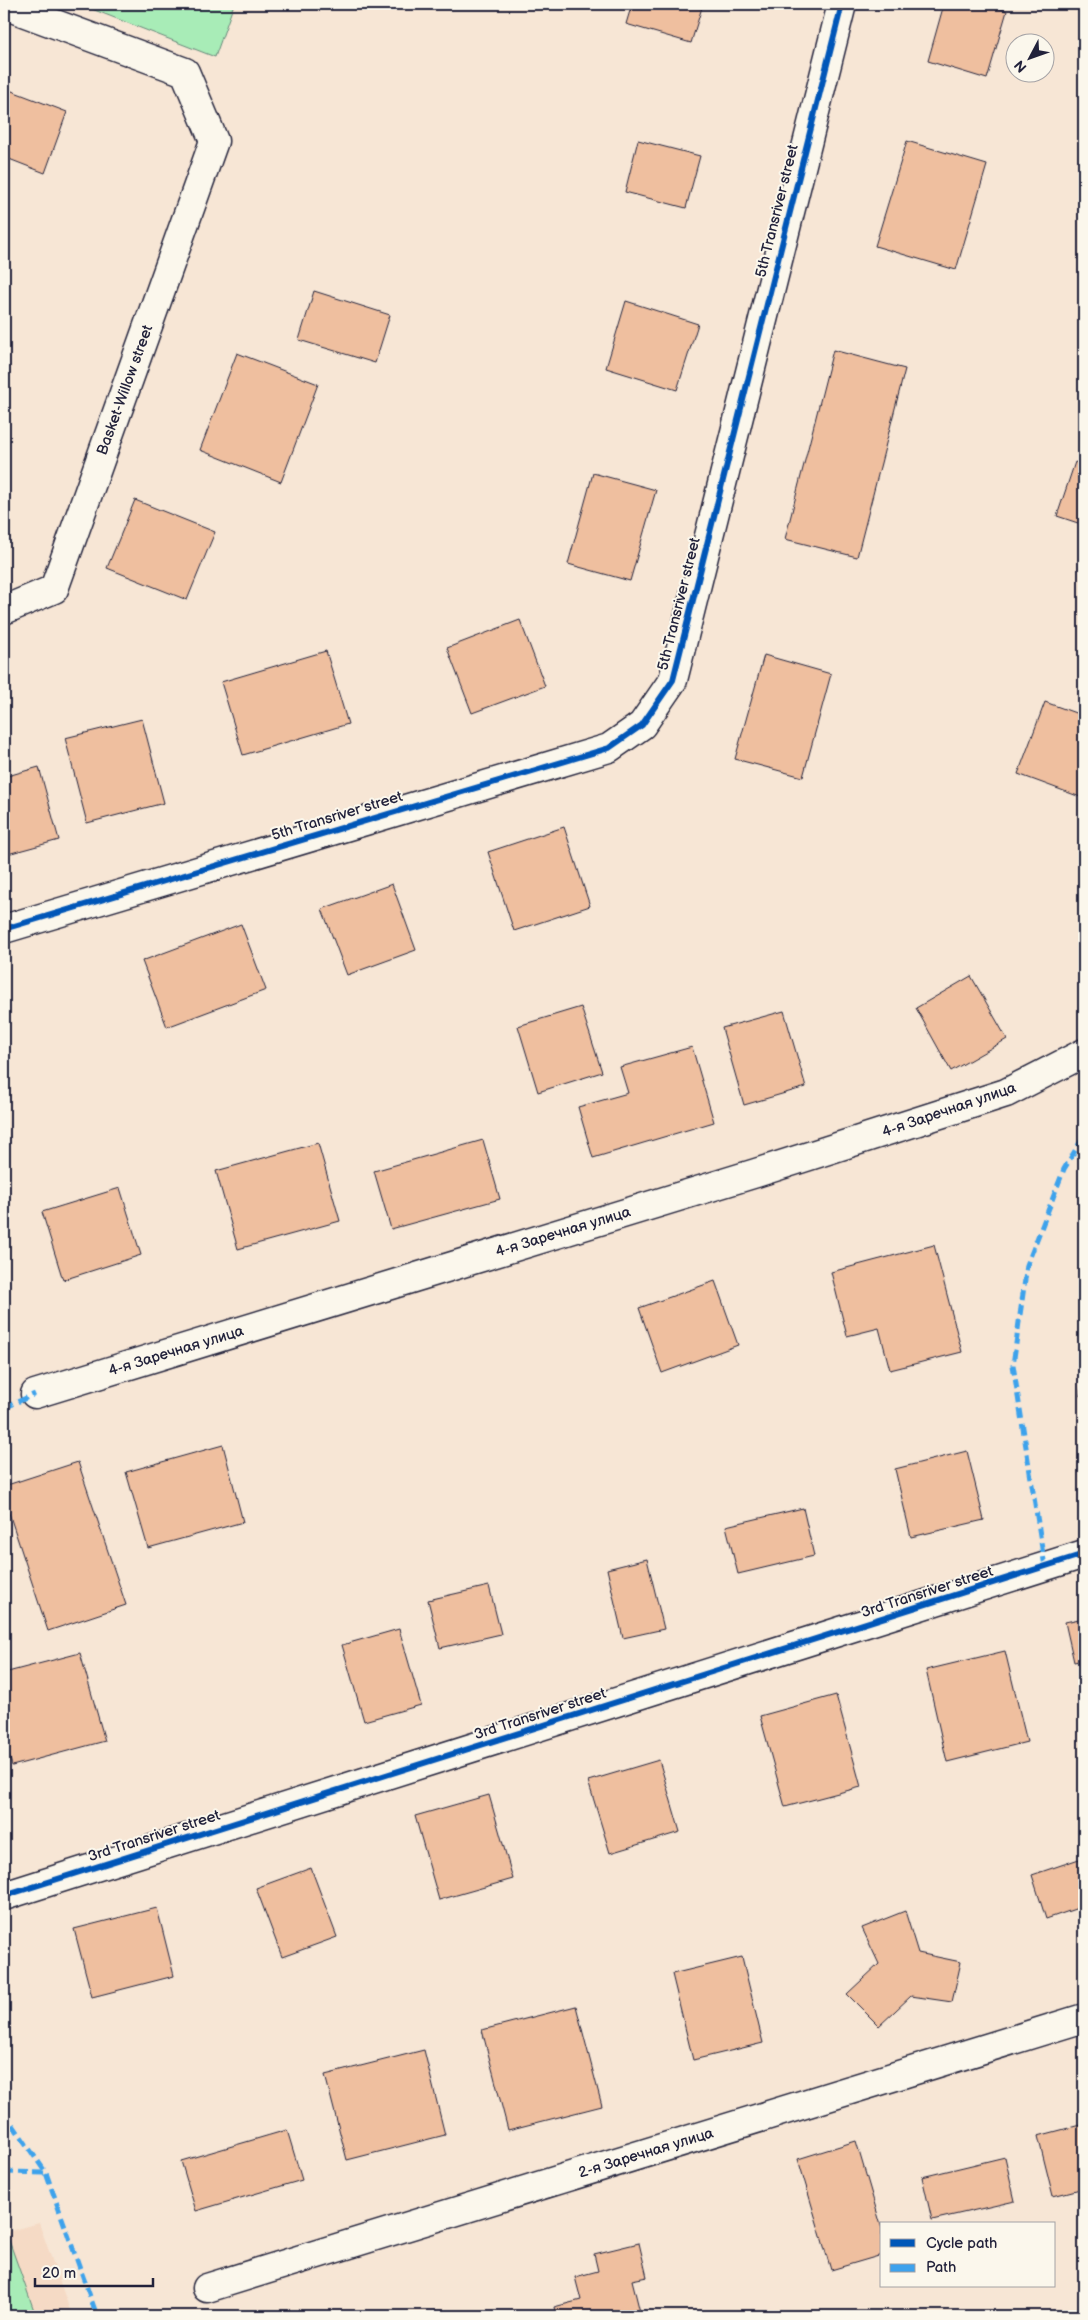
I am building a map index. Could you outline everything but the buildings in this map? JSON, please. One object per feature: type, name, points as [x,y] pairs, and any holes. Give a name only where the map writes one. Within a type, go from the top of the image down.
[{"type":"street","name":"5th Transriver street","points":[[4,929],[609,748],[642,725],[673,680],[842,4]]},
{"type":"street","name":"Basket-Willow street","points":[[4,5],[185,72],[214,141],[54,589],[4,610]]},
{"type":"street","name":"4-я Заречная улица","points":[[35,1394],[756,1173],[1006,1093],[1084,1053]]},
{"type":"street","name":"3rd Transriver street","points":[[4,1896],[1084,1554]]},
{"type":"street","name":"2-я Заречная улица","points":[[207,2288],[1084,2018]]},
{"type":"shaded area","points":[[39,2223],[72,2316],[4,2316],[4,2233]]},
{"type":"green space","points":[[79,4],[234,4],[215,57]]},
{"type":"green space","points":[[6,2232],[36,2316],[4,2316],[4,2233]]},
{"type":"marked path","points":[[1045,1567],[1013,1365],[1027,1265],[1064,1169],[1084,1136]]},
{"type":"marked path","points":[[4,1408],[35,1394]]},
{"type":"marked path","points":[[4,2112],[46,2173],[97,2316]]},
{"type":"marked path","points":[[4,2172],[46,2173]]},
{"type":"cycle path","points":[[4,929],[609,748],[642,725],[673,680],[842,4]]},
{"type":"cycle path","points":[[4,1896],[1084,1554]]}]
